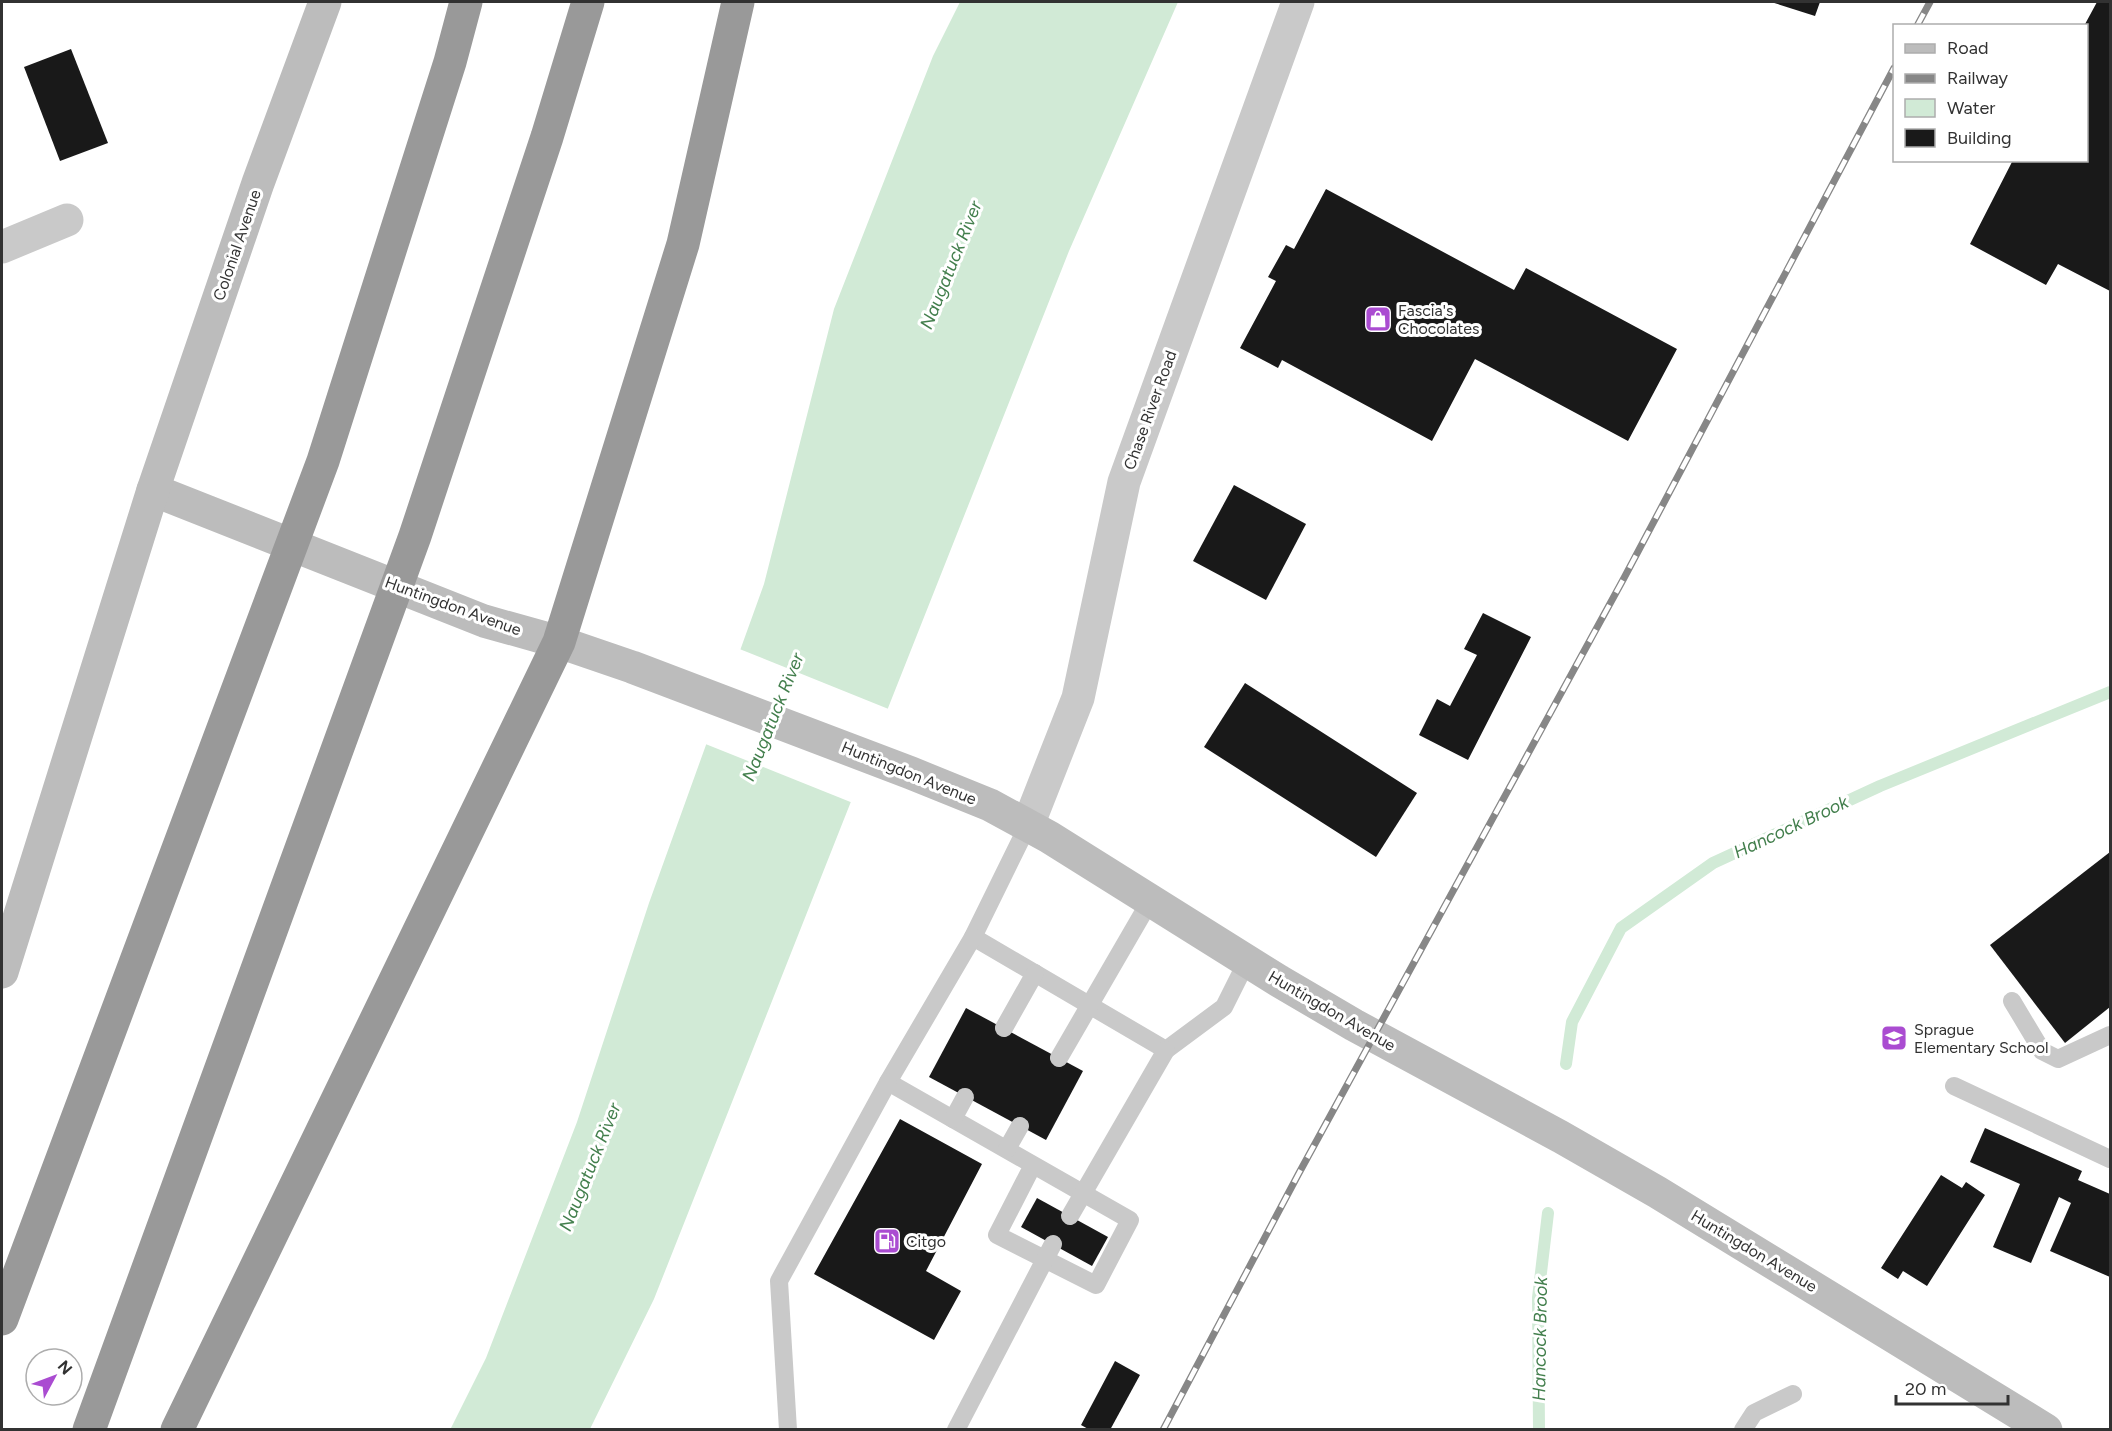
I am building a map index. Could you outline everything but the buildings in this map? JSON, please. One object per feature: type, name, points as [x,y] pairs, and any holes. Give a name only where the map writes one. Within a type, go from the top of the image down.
[{"type":"highway","points":[[2,1319],[323,461],[450,62],[466,2]]},
{"type":"highway","points":[[89,1430],[415,536],[547,137],[588,2]]},
{"type":"highway","points":[[177,1430],[559,642],[682,244],[738,2]]},
{"type":"main road","name":"Colonial Avenue","points":[[153,490],[258,183],[325,2]]},
{"type":"main road","name":"Huntingdon Avenue","points":[[153,490],[484,621],[559,642],[664,679],[990,805],[1028,825],[1246,961],[1354,1025],[1561,1137],[1657,1192],[2046,1430]]},
{"type":"main road","points":[[2,972],[153,490]]},
{"type":"street","name":"Chase River Road","points":[[1028,825],[1078,698],[1124,482],[1298,2]]},
{"type":"street","points":[[2,247],[67,220]]},
{"type":"lane","points":[[789,1430],[779,1281],[888,1082],[973,937],[1028,825]]},
{"type":"lane","points":[[1059,1058],[1150,901]]},
{"type":"lane","points":[[973,937],[1166,1050]]},
{"type":"lane","points":[[1070,1216],[1082,1191],[1166,1050],[1224,1007],[1246,961]]},
{"type":"lane","points":[[1004,1029],[1035,973]]},
{"type":"lane","points":[[2012,1001],[2042,1051],[2058,1059],[2110,1035]]},
{"type":"lane","points":[[888,1082],[1130,1220],[1096,1285],[1049,1252],[997,1235],[1033,1165]]},
{"type":"lane","points":[[1954,1086],[2110,1159]]},
{"type":"lane","points":[[953,1119],[965,1097]]},
{"type":"lane","points":[[1007,1149],[1020,1126]]},
{"type":"lane","points":[[957,1430],[1049,1252]]},
{"type":"lane","points":[[1743,1430],[1754,1413],[1793,1394]]},
{"type":"water","name":"Naugatuck River","points":[[960,2],[1178,2],[1069,251],[654,1299],[590,1429],[450,1430],[486,1358],[577,1122],[649,903],[764,584],[834,309],[933,56]]},
{"type":"pier","points":[[737,648],[891,710],[853,803],[703,743]]},
{"type":"waterway","name":"Hancock Brook","points":[[1566,1064],[1572,1022],[1621,928],[1713,863],[1880,786],[2110,692]]},
{"type":"waterway","name":"Hancock Brook","points":[[1539,1430],[1538,1298],[1548,1213]]},
{"type":"railway","points":[[1918,24],[1930,2]]},
{"type":"railway","points":[[1163,1430],[1299,1173],[1624,578],[1893,70]]},
{"type":"place","name":"Fascia's Chocolates","points":[[1378,319]]},
{"type":"place","name":"Sprague Elementary School","points":[[1894,1038]]},
{"type":"place","name":"Citgo","points":[[887,1241]]}]
